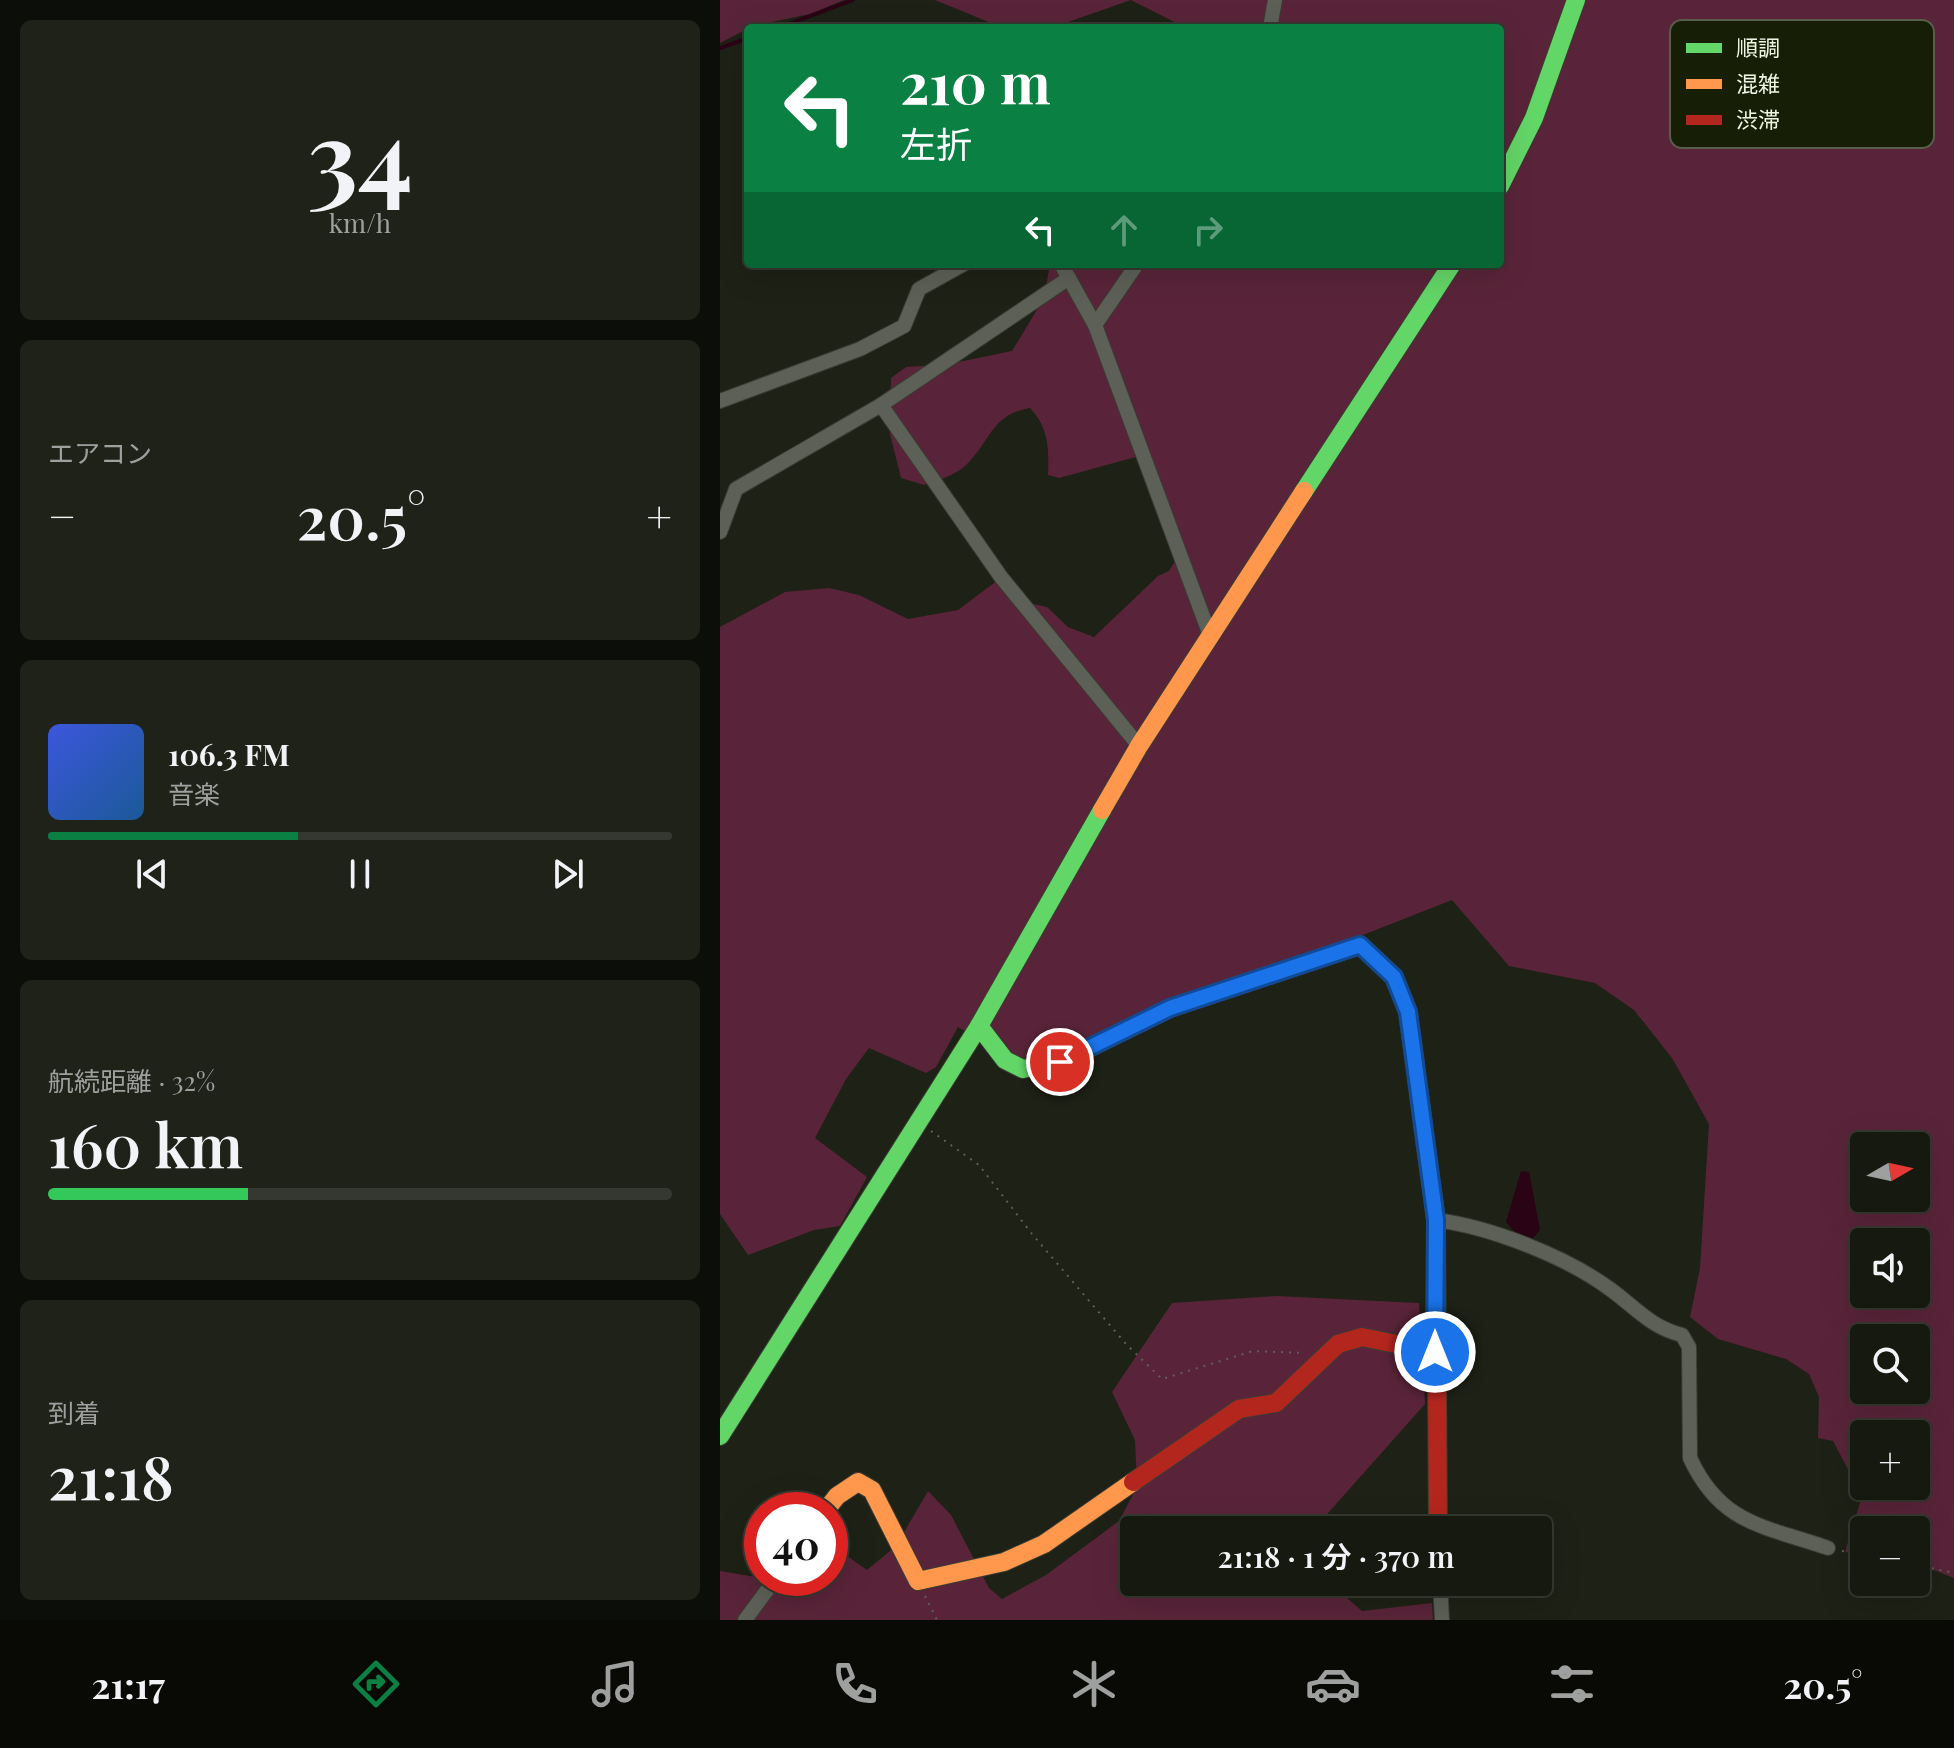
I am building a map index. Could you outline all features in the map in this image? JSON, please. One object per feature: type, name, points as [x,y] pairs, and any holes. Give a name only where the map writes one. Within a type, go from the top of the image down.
[{"type":"street","points":[[1271,24],[1275,0]]},
{"type":"street","points":[[1504,179],[1517,158],[1547,85],[1576,0]]},
{"type":"street","points":[[720,401],[860,349],[904,326],[919,289],[957,268]]},
{"type":"street","points":[[1063,268],[1095,325],[1211,638]]},
{"type":"street","points":[[1095,325],[1134,268]]},
{"type":"street","points":[[720,1436],[979,1026],[1139,746],[1449,268]]},
{"type":"street","points":[[720,532],[736,489],[881,405],[1069,278]]},
{"type":"street","points":[[881,405],[1001,577],[1139,746]]},
{"type":"street","points":[[979,1026],[1005,1060],[1023,1069],[1060,1062],[1170,1008],[1360,945],[1394,977],[1408,1012],[1436,1220],[1438,1516]]},
{"type":"street","points":[[1436,1220],[1488,1231],[1567,1265],[1610,1289],[1631,1309],[1663,1330],[1682,1335],[1689,1347],[1690,1458],[1698,1475],[1733,1515],[1828,1548]]},
{"type":"street","points":[[843,1492],[858,1482],[872,1490],[918,1581],[1004,1562],[1044,1544],[1239,1409],[1276,1403],[1338,1344],[1362,1337],[1435,1352]]},
{"type":"street","points":[[745,1620],[763,1596]]},
{"type":"street","points":[[1441,1596],[1442,1620]]},
{"type":"path","points":[[917,1122],[979,1165],[1126,1344],[1162,1379],[1253,1351],[1328,1353]]},
{"type":"path","points":[[1828,1548],[1850,1552]]},
{"type":"path","points":[[1930,1568],[1954,1573]]},
{"type":"path","points":[[918,1581],[937,1620]]},
{"type":"shaded area","points":[[720,0],[844,0],[810,14],[762,24],[744,24],[744,31],[720,43]]},
{"type":"shaded area","points":[[935,0],[1131,0],[1062,24],[991,23]]},
{"type":"shaded area","points":[[1131,0],[1954,0],[1954,1578],[1930,1569],[1930,1516],[1856,1516],[1861,1500],[1930,1500],[1930,1420],[1850,1420],[1850,1473],[1833,1441],[1818,1438],[1819,1397],[1809,1374],[1786,1359],[1718,1339],[1690,1317],[1700,1268],[1709,1124],[1672,1058],[1634,1010],[1595,983],[1509,966],[1452,900],[1040,1062],[1009,1057],[958,1027],[936,1067],[926,1073],[869,1048],[846,1079],[815,1138],[867,1177],[840,1226],[814,1230],[748,1255],[720,1214],[720,627],[785,592],[829,588],[859,595],[908,619],[958,610],[998,580],[1015,600],[1047,607],[1068,627],[1094,637],[1158,576],[1169,571],[1183,548],[1143,455],[1059,478],[1048,475],[1046,439],[1041,423],[1030,408],[999,423],[974,457],[956,472],[924,485],[901,478],[890,434],[891,378],[906,367],[949,364],[1012,351],[1044,298],[1049,268],[1504,268],[1504,24],[1178,24]]},
{"type":"shaded area","points":[[1521,1171],[1529,1172],[1540,1230],[1532,1239],[1515,1232],[1506,1222]]},
{"type":"shaded area","points":[[1277,1296],[1419,1303],[1425,1404],[1325,1516],[1122,1516],[1137,1487],[1135,1440],[1112,1392],[1172,1303]]},
{"type":"shaded area","points":[[928,1491],[951,1515],[989,1588],[1002,1599],[1046,1575],[1119,1521],[1120,1596],[1345,1596],[1362,1611],[1432,1603],[1433,1620],[720,1620],[720,1571],[744,1575],[744,1596],[848,1596],[848,1557],[867,1570],[896,1546]]},
{"type":"shaded area","points":[[1850,1536],[1850,1553],[1845,1552]]},
{"type":"waterway","points":[[789,24],[853,0]]},
{"type":"waterway","points":[[720,48],[744,39]]},
{"type":"traffic: fast","points":[[1504,178],[1534,118],[1576,0]]},
{"type":"traffic: fast","points":[[1304,491],[1449,268]]},
{"type":"traffic: fast","points":[[720,1436],[979,1026],[1102,810]]},
{"type":"traffic: fast","points":[[979,1026],[1005,1060],[1023,1069],[1060,1062],[1170,1008],[1360,945],[1394,977],[1408,1012],[1423,1126]]},
{"type":"traffic: slow","points":[[1102,810],[1139,746],[1304,491]]},
{"type":"traffic: slow","points":[[843,1492],[858,1482],[872,1490],[918,1581],[1004,1562],[1044,1544],[1133,1482]]},
{"type":"traffic: jam","points":[[1423,1126],[1436,1220],[1438,1516]]},
{"type":"traffic: jam","points":[[1133,1482],[1239,1409],[1276,1403],[1338,1344],[1362,1337],[1435,1352]]},
{"type":"route","points":[[1060,1062],[1170,1008],[1360,945],[1394,977],[1408,1012],[1436,1220],[1435,1352]]}]
